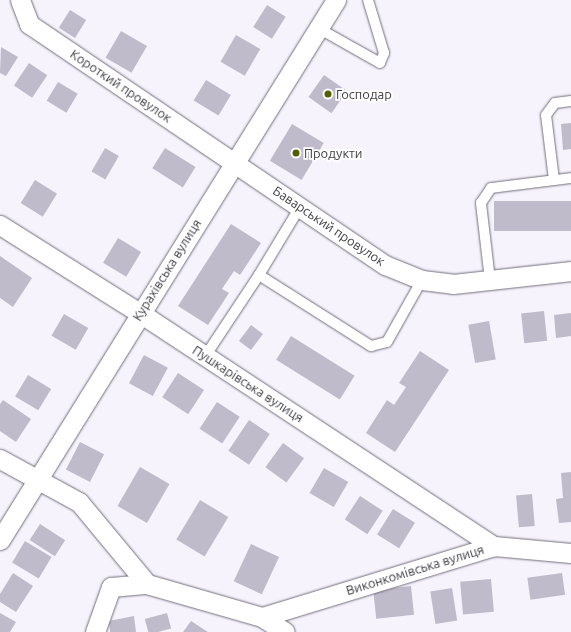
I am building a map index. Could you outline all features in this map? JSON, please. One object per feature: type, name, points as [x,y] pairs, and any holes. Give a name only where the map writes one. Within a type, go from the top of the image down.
[{"type":"street","name":"Короткий провулок","points":[[20,0],[29,24],[235,162]]},
{"type":"street","name":"Курахівська вулиця","points":[[0,540],[140,312],[336,0]]},
{"type":"street","name":"Баварський провулок","points":[[235,162],[384,265],[422,280],[453,284],[571,271]]},
{"type":"street","name":"Пушкарівська вулиця","points":[[0,225],[140,312],[494,546]]},
{"type":"street","points":[[0,459],[79,502],[146,584]]},
{"type":"street","name":"Виконкомівська вулиця","points":[[262,617],[494,546],[571,553]]},
{"type":"street","points":[[95,632],[112,587],[146,584],[262,617],[285,632]]},
{"type":"lane","points":[[318,28],[380,63],[384,53],[368,0]]},
{"type":"lane","points":[[554,180],[546,115],[555,103],[571,101]]},
{"type":"lane","points":[[490,280],[481,203],[491,188],[571,178]]},
{"type":"lane","points":[[206,356],[259,275],[300,207]]},
{"type":"lane","points":[[259,275],[371,346],[387,342],[422,280]]},
{"type":"building","points":[[267,5],[286,17],[272,39],[253,27]]},
{"type":"building","points":[[70,10],[86,20],[75,38],[59,28]]},
{"type":"building","points":[[121,31],[147,46],[131,73],[106,58]]},
{"type":"building","points":[[236,35],[260,49],[245,76],[220,62]]},
{"type":"building","points":[[1,47],[18,57],[6,76],[0,73]]},
{"type":"building","points":[[29,63],[47,75],[32,98],[14,85]]},
{"type":"building","points":[[324,75],[347,91],[331,113],[309,97]]},
{"type":"building","points":[[206,80],[231,95],[218,116],[194,101]]},
{"type":"building","points":[[58,82],[78,94],[66,113],[47,101]]},
{"type":"building","points":[[571,123],[571,149],[563,150],[561,124]]},
{"type":"building","points":[[292,124],[324,143],[302,180],[270,161]]},
{"type":"building","points":[[105,148],[119,156],[105,179],[92,171]]},
{"type":"building","points":[[165,148],[196,167],[183,187],[152,168]]},
{"type":"building","points":[[35,180],[57,194],[43,217],[21,203]]},
{"type":"building","points":[[494,201],[571,201],[571,231],[494,231]]},
{"type":"building","points":[[231,224],[261,243],[240,275],[234,271],[222,289],[229,293],[208,325],[178,306]]},
{"type":"building","points":[[118,238],[141,252],[126,277],[103,263]]},
{"type":"building","points":[[0,256],[32,278],[13,307],[0,298]]},
{"type":"building","points":[[544,311],[547,341],[524,343],[521,313]]},
{"type":"building","points":[[571,313],[571,336],[556,338],[554,315]]},
{"type":"building","points":[[64,314],[88,328],[76,350],[52,336]]},
{"type":"building","points":[[489,321],[496,359],[475,363],[468,325]]},
{"type":"building","points":[[251,325],[263,334],[251,350],[239,341]]},
{"type":"building","points":[[291,336],[355,376],[340,399],[276,360]]},
{"type":"building","points":[[420,351],[449,370],[395,452],[366,433],[387,400],[394,405],[406,387],[399,383]]},
{"type":"building","points":[[144,355],[168,368],[153,396],[129,383]]},
{"type":"building","points":[[178,373],[204,390],[188,414],[162,397]]},
{"type":"building","points":[[28,375],[51,389],[38,410],[15,396]]},
{"type":"building","points":[[3,400],[31,419],[16,442],[0,431],[0,404]]},
{"type":"building","points":[[217,402],[240,417],[222,444],[200,429]]},
{"type":"building","points":[[249,420],[270,434],[249,465],[228,451]]},
{"type":"building","points":[[80,442],[104,454],[90,482],[66,470]]},
{"type":"building","points":[[283,443],[304,458],[286,483],[265,467]]},
{"type":"building","points":[[140,467],[169,484],[147,523],[118,506]]},
{"type":"building","points":[[324,468],[348,482],[334,507],[310,493]]},
{"type":"building","points":[[571,472],[571,522],[559,523],[556,499],[563,498],[561,473]]},
{"type":"building","points":[[532,494],[535,526],[519,527],[516,495]]},
{"type":"building","points":[[360,496],[383,511],[367,534],[345,519]]},
{"type":"building","points":[[200,500],[228,517],[205,556],[176,539]]},
{"type":"building","points":[[393,509],[415,523],[399,548],[377,534]]},
{"type":"building","points":[[40,524],[65,540],[55,556],[30,540]]},
{"type":"building","points":[[25,541],[52,557],[39,578],[12,562]]},
{"type":"building","points":[[251,544],[279,557],[262,594],[234,581]]},
{"type":"building","points":[[13,573],[33,586],[16,612],[0,602],[0,594]]},
{"type":"building","points":[[562,573],[565,595],[530,600],[527,578]]},
{"type":"building","points":[[491,579],[494,612],[463,615],[460,582]]},
{"type":"building","points":[[411,586],[414,615],[376,619],[373,590]]},
{"type":"building","points":[[452,588],[457,621],[435,624],[430,591]]},
{"type":"building","points":[[0,613],[16,622],[10,632],[0,632]]},
{"type":"building","points":[[167,613],[171,628],[158,632],[148,632],[145,619]]},
{"type":"building","points":[[134,616],[136,632],[110,632],[109,621]]},
{"type":"building","points":[[191,621],[208,632],[183,632]]},
{"type":"place","name":"Господар","points":[[328,94]]},
{"type":"place","name":"Продукти","points":[[296,153]]}]
